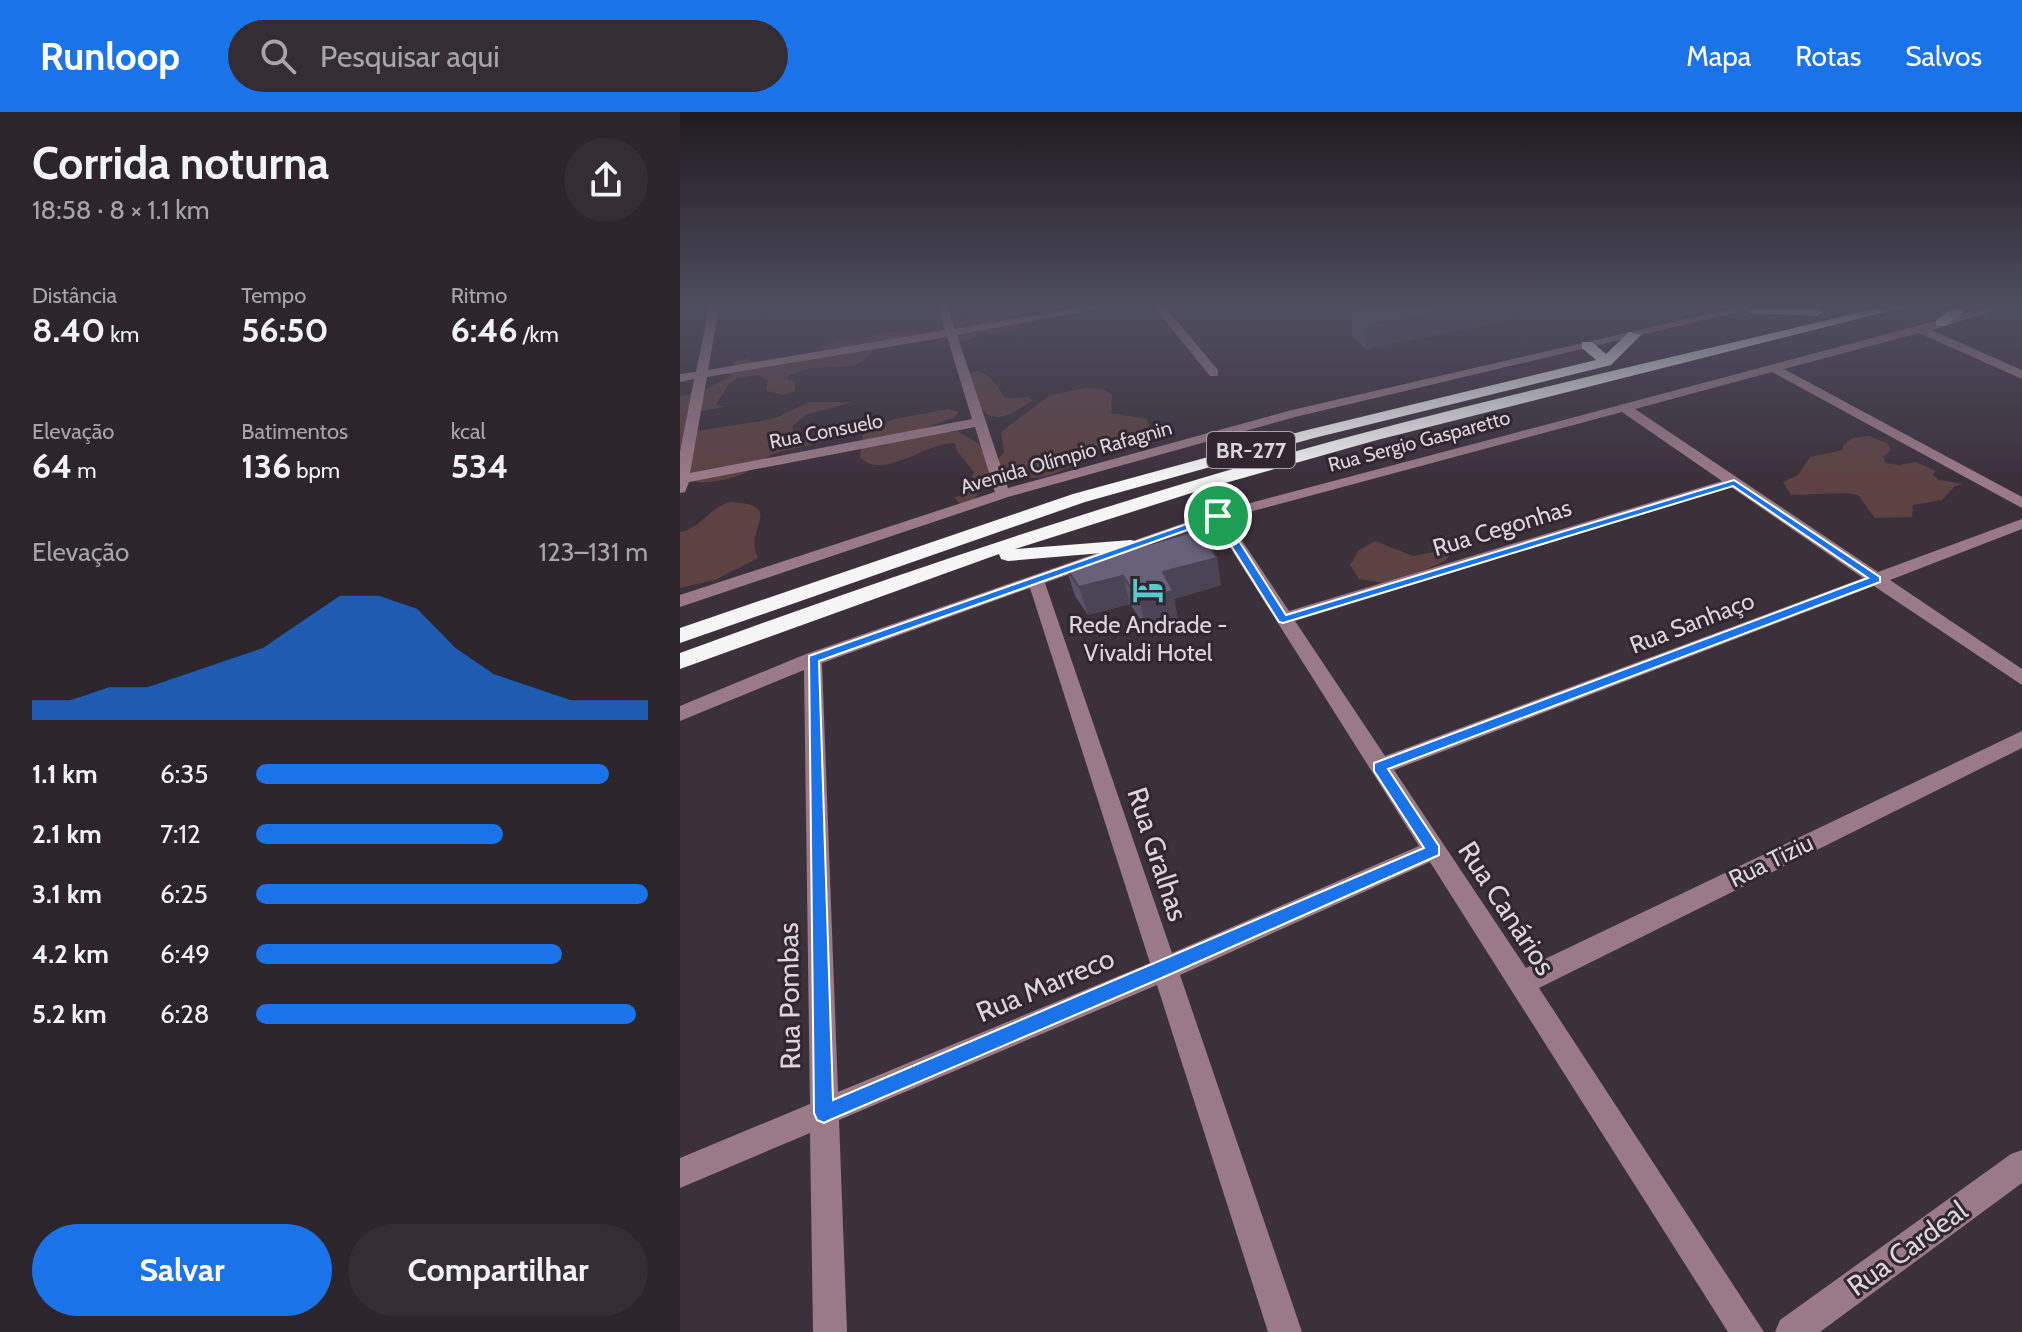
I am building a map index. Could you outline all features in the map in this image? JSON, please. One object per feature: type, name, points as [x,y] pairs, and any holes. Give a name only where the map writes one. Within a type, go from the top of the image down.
[{"type":"highway","name":"BR-277","points":[[680,636],[1094,494],[1340,426],[1594,365]]},
{"type":"highway","name":"BR-277","points":[[680,661],[970,558],[1200,484],[1390,431],[1661,365]]},
{"type":"highway","points":[[970,558],[1131,546]]},
{"type":"street","points":[[681,482],[702,365]]},
{"type":"street","points":[[680,378],[762,365]]},
{"type":"street","points":[[961,365],[1003,494]]},
{"type":"street","points":[[1207,365],[1214,373]]},
{"type":"street","name":"Avenida Olímpio Rafagnin","points":[[680,601],[1003,494],[1292,414],[1502,365]]},
{"type":"street","name":"Rua Sergio Gasparetto","points":[[680,714],[813,659],[1035,578],[1218,516],[1785,365]]},
{"type":"street","points":[[2000,365],[2022,375]]},
{"type":"street","points":[[1773,368],[2022,503]]},
{"type":"street","points":[[1623,407],[2022,678]]},
{"type":"street","name":"Rua Consuelo","points":[[681,482],[980,422]]},
{"type":"street","name":"Rua Cegonhas","points":[[1283,619],[1734,482]]},
{"type":"street","name":"Rua Canários","points":[[1218,516],[1747,1332]]},
{"type":"street","name":"Rua Sanhaço","points":[[1379,767],[2022,524]]},
{"type":"street","name":"Rua Gralhas","points":[[1035,578],[1285,1332]]},
{"type":"street","name":"Rua Pombas","points":[[813,659],[830,1332]]},
{"type":"street","name":"Rua Tiziu","points":[[1520,984],[2022,739]]},
{"type":"street","name":"Rua Marreco","points":[[680,1173],[1165,969],[1434,850]]},
{"type":"street","name":"Rua Cardeal","points":[[1792,1332],[2022,1165]]},
{"type":"shaded area","points":[[733,365],[856,365],[810,368],[789,375],[787,379],[796,382],[794,391],[782,395],[766,391],[768,381],[760,375],[737,378],[729,384],[716,404],[724,407],[698,412],[697,431],[773,419],[810,402],[853,402],[805,415],[792,427],[797,438],[824,436],[849,428],[824,441],[775,453],[737,476],[707,482],[680,479],[680,396],[699,393],[732,375],[729,374],[736,369]]},
{"type":"shaded area","points":[[978,371],[998,386],[1005,398],[1028,397],[1033,401],[1005,416],[989,415],[975,397],[968,374]]},
{"type":"shaded area","points":[[1086,388],[1103,389],[1112,395],[1111,413],[1147,419],[1153,437],[1093,453],[1049,475],[1020,478],[1000,473],[995,463],[1004,452],[1001,432],[1050,395]]},
{"type":"shaded area","points":[[949,409],[959,412],[955,417],[922,429],[932,433],[957,431],[985,449],[993,475],[973,500],[960,504],[955,498],[966,492],[974,472],[957,451],[955,443],[880,465],[860,457],[863,433],[894,419]]},
{"type":"shaded area","points":[[1869,436],[1888,444],[1891,450],[1883,457],[1886,463],[1899,465],[1916,462],[1936,471],[1933,475],[1939,480],[1964,484],[1955,486],[1942,500],[1913,505],[1912,517],[1875,518],[1858,495],[1791,495],[1783,482],[1798,475],[1810,457],[1843,450],[1843,445],[1852,438]]},
{"type":"shaded area","points":[[730,502],[747,504],[757,508],[760,513],[755,537],[758,558],[715,580],[680,588],[680,532],[694,527]]},
{"type":"shaded area","points":[[1375,541],[1413,556],[1456,548],[1445,561],[1407,577],[1384,583],[1359,579],[1350,565],[1359,550]]},
{"type":"building","points":[[1199,530],[1217,558],[1163,572],[1173,591],[1139,600],[1123,576],[1079,587],[1066,568]]},
{"type":"place","name":"Rede Andrade - Vivaldi Hotel","points":[[1148,590]]},
{"type":"route","points":[[1734,482],[1877,579],[1379,767],[1434,850],[1165,969],[824,1113],[813,659],[1035,578],[1218,516],[1283,619],[1734,482]]}]
